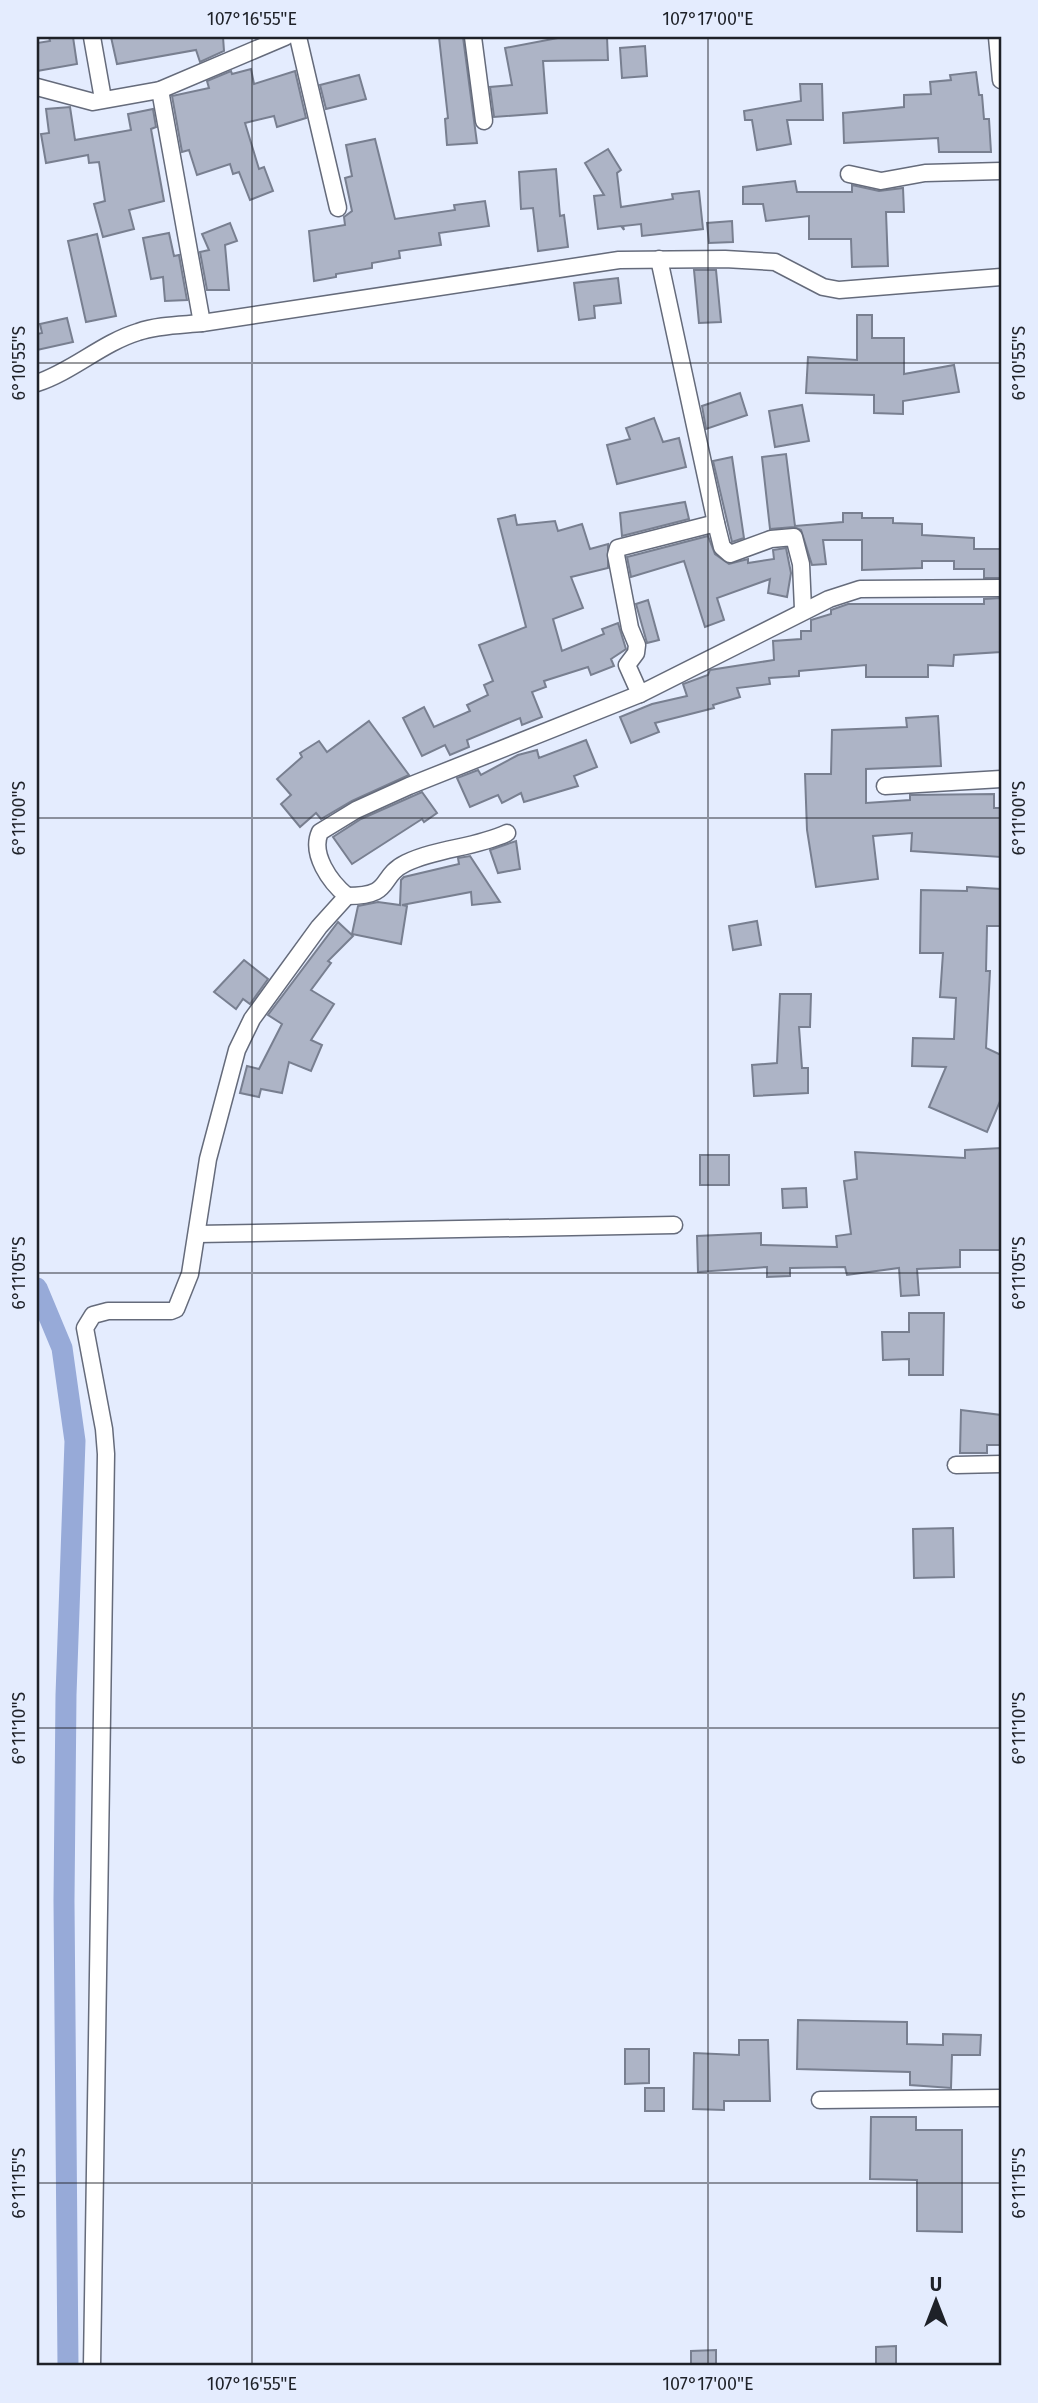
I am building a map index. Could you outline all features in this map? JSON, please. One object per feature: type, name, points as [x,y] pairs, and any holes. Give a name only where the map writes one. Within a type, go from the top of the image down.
[{"type":"street","points":[[92,37],[103,99]]},
{"type":"street","points":[[37,87],[93,102],[160,90],[285,37]]},
{"type":"street","points":[[298,37],[338,208]]},
{"type":"street","points":[[474,37],[484,121]]},
{"type":"street","points":[[997,37],[1001,80]]},
{"type":"street","points":[[160,90],[202,323]]},
{"type":"street","points":[[849,174],[881,181],[925,173],[1001,171]]},
{"type":"street","points":[[659,259],[722,547],[730,554],[771,539],[793,537],[801,564],[803,609]]},
{"type":"street","points":[[37,383],[69,370],[136,332],[592,263],[659,259],[775,262],[823,287],[839,290],[1001,277]]},
{"type":"street","points":[[640,694],[627,665],[636,653],[637,645],[630,628],[617,551],[716,523]]},
{"type":"street","points":[[346,896],[325,871],[316,844],[320,832],[327,826],[409,786],[640,694],[803,609],[860,589],[1001,588]]},
{"type":"street","points":[[885,786],[1001,779]]},
{"type":"street","points":[[92,2366],[106,1454],[104,1429],[85,1328],[93,1315],[107,1311],[176,1309],[190,1274],[215,1128],[244,1035],[319,927],[346,896],[379,891],[406,863],[487,842],[507,833]]},
{"type":"street","points":[[197,1234],[674,1225]]},
{"type":"street","points":[[956,1465],[1001,1464]]},
{"type":"street","points":[[820,2100],[1001,2098]]},
{"type":"building","points":[[49,37],[73,37],[77,64],[37,71],[37,43],[50,41]]},
{"type":"building","points":[[111,37],[223,37],[224,51],[200,62],[196,50],[117,64]]},
{"type":"building","points":[[439,37],[463,37],[477,143],[447,145],[445,119],[448,118]]},
{"type":"building","points":[[563,37],[607,37],[608,60],[543,61],[547,113],[494,117],[490,87],[512,85],[505,48]]},
{"type":"building","points":[[645,46],[647,76],[622,78],[620,48]]},
{"type":"building","points":[[251,69],[254,84],[295,71],[306,118],[277,127],[274,116],[245,123],[259,169],[264,167],[273,191],[250,200],[239,172],[233,174],[230,164],[197,175],[189,150],[182,152],[172,96],[209,88],[207,81],[231,71],[232,74]]},
{"type":"building","points":[[976,72],[984,119],[989,119],[991,152],[939,152],[938,138],[844,143],[843,113],[904,107],[904,95],[931,94],[930,82],[951,80],[950,75]]},
{"type":"building","points":[[359,75],[366,99],[326,109],[320,85]]},
{"type":"building","points":[[800,84],[822,84],[823,120],[787,120],[791,144],[757,150],[752,120],[745,120],[744,111],[801,101]]},
{"type":"building","points":[[70,107],[75,140],[131,130],[128,114],[153,109],[156,127],[151,129],[164,201],[129,210],[134,229],[103,237],[94,204],[105,201],[99,162],[89,163],[88,155],[46,163],[41,134],[49,133],[46,109]]},
{"type":"building","points":[[375,139],[395,219],[455,210],[454,205],[485,201],[489,226],[439,233],[441,245],[399,251],[400,258],[372,263],[372,268],[314,281],[309,231],[345,225],[344,217],[352,211],[345,178],[352,176],[346,145]]},
{"type":"building","points":[[608,149],[621,170],[617,173],[621,207],[673,199],[672,194],[699,191],[703,229],[642,236],[641,224],[623,226],[624,230],[621,226],[598,229],[594,196],[604,195],[585,163]]},
{"type":"building","points":[[556,169],[560,216],[564,215],[568,247],[538,251],[533,208],[521,209],[519,172]]},
{"type":"building","points":[[795,181],[797,192],[852,192],[852,185],[879,191],[903,188],[904,212],[886,212],[888,266],[852,267],[851,239],[809,239],[809,216],[766,221],[763,204],[743,204],[743,187]]},
{"type":"building","points":[[732,221],[733,242],[709,243],[707,223]]},
{"type":"building","points":[[230,223],[237,241],[225,245],[229,290],[207,290],[200,252],[209,250],[202,234]]},
{"type":"building","points":[[169,233],[174,256],[179,255],[187,300],[165,301],[163,277],[151,279],[143,238]]},
{"type":"building","points":[[97,234],[116,316],[86,322],[68,241]]},
{"type":"building","points":[[694,270],[716,270],[721,322],[699,323]]},
{"type":"building","points":[[618,278],[621,303],[594,306],[595,318],[579,320],[574,283]]},
{"type":"building","points":[[857,315],[872,315],[872,338],[904,338],[904,374],[954,365],[959,392],[903,401],[903,414],[874,413],[874,395],[806,393],[808,357],[857,360]]},
{"type":"building","points":[[67,318],[73,342],[37,350],[37,334],[42,333],[40,324]]},
{"type":"building","points":[[740,393],[747,415],[706,429],[702,406]]},
{"type":"building","points":[[802,405],[809,441],[775,447],[769,411]]},
{"type":"building","points":[[654,418],[663,442],[679,438],[686,467],[617,484],[607,445],[630,439],[626,428]]},
{"type":"building","points":[[786,454],[795,526],[843,522],[843,513],[862,513],[862,518],[893,518],[893,523],[922,524],[922,535],[974,538],[974,549],[1001,549],[1001,578],[984,578],[984,569],[954,569],[954,561],[922,561],[922,568],[862,570],[862,540],[823,540],[826,564],[812,565],[801,530],[794,527],[770,529],[762,457]]},
{"type":"building","points":[[732,457],[744,538],[732,542],[713,461]]},
{"type":"building","points":[[685,502],[689,519],[622,536],[620,513]]},
{"type":"building","points":[[515,515],[517,525],[555,521],[558,531],[582,524],[590,549],[608,544],[608,568],[571,577],[583,608],[553,619],[562,651],[604,634],[602,629],[618,623],[626,649],[611,659],[614,666],[591,675],[588,667],[544,681],[546,687],[532,692],[542,717],[522,725],[520,718],[467,740],[469,747],[450,755],[445,745],[422,756],[403,718],[424,707],[434,727],[470,711],[467,705],[488,695],[484,685],[493,681],[479,645],[526,627],[498,519]]},
{"type":"building","points":[[708,536],[715,554],[729,564],[748,559],[748,563],[774,559],[773,550],[786,548],[791,573],[787,597],[768,593],[770,579],[717,598],[724,620],[705,627],[684,561],[631,577],[627,557]]},
{"type":"building","points":[[1001,598],[1001,652],[954,655],[953,666],[928,665],[928,677],[866,677],[866,665],[799,671],[799,676],[769,678],[770,684],[737,688],[740,697],[713,705],[714,708],[655,723],[659,732],[631,743],[620,717],[652,704],[687,696],[683,684],[708,675],[710,670],[774,660],[773,641],[801,639],[801,631],[811,631],[811,620],[831,614],[831,610],[848,604],[984,604],[984,599]]},
{"type":"building","points":[[648,600],[659,640],[647,643],[636,604]]},
{"type":"building","points":[[938,716],[941,766],[866,769],[866,803],[910,800],[910,795],[994,794],[994,808],[1001,808],[1001,857],[911,851],[912,833],[873,836],[878,879],[816,887],[807,830],[805,774],[831,774],[832,730],[907,727],[906,718]]},
{"type":"building","points":[[369,721],[409,775],[352,801],[321,819],[316,813],[300,827],[281,804],[291,795],[277,779],[302,757],[300,753],[319,741],[327,752]]},
{"type":"building","points":[[586,740],[597,767],[574,776],[578,786],[524,802],[521,793],[502,803],[498,795],[470,807],[457,778],[478,770],[481,775],[518,755],[537,750],[539,758]]},
{"type":"building","points":[[422,792],[437,813],[424,822],[422,819],[352,864],[333,837],[361,819]]},
{"type":"building","points":[[516,841],[520,869],[498,873],[490,850]]},
{"type":"building","points":[[470,856],[500,902],[472,905],[471,892],[402,905],[407,906],[401,944],[352,934],[358,906],[378,902],[400,905],[401,880],[404,877],[459,864],[458,858]]},
{"type":"building","points":[[967,887],[1001,889],[1001,926],[987,926],[986,971],[990,971],[986,1048],[1001,1055],[1001,1099],[987,1132],[929,1107],[946,1067],[912,1066],[913,1038],[954,1039],[956,998],[940,997],[943,953],[920,953],[921,890],[967,891]]},
{"type":"building","points":[[757,921],[761,945],[733,950],[729,926]]},
{"type":"building","points":[[338,922],[353,936],[328,961],[331,963],[311,990],[334,1004],[311,1040],[322,1045],[311,1071],[289,1062],[282,1093],[261,1089],[259,1097],[240,1093],[247,1066],[259,1069],[282,1024],[268,1015]]},
{"type":"building","points":[[244,960],[268,979],[250,1004],[243,999],[236,1009],[214,992]]},
{"type":"building","points":[[780,994],[811,994],[810,1027],[799,1027],[802,1068],[808,1068],[808,1093],[754,1096],[752,1065],[777,1063]]},
{"type":"building","points":[[1001,1148],[1001,1250],[960,1250],[960,1267],[917,1269],[919,1295],[901,1296],[899,1268],[847,1275],[845,1267],[790,1268],[790,1276],[767,1277],[767,1267],[698,1272],[697,1236],[761,1233],[761,1245],[837,1247],[836,1236],[851,1234],[844,1181],[857,1179],[855,1152],[965,1158],[965,1150]]},
{"type":"building","points":[[700,1155],[729,1155],[729,1185],[700,1185]]},
{"type":"building","points":[[806,1188],[807,1207],[783,1208],[782,1189]]},
{"type":"building","points":[[909,1313],[944,1313],[943,1375],[909,1375],[909,1359],[883,1360],[882,1332],[909,1332]]},
{"type":"building","points":[[961,1410],[1001,1415],[1001,1445],[987,1445],[987,1453],[960,1453]]},
{"type":"building","points":[[953,1528],[954,1577],[914,1578],[913,1529]]},
{"type":"building","points":[[798,2020],[907,2022],[907,2044],[943,2045],[943,2034],[981,2035],[980,2055],[952,2055],[951,2088],[910,2085],[910,2072],[797,2069]]},
{"type":"building","points":[[739,2040],[768,2040],[770,2101],[724,2101],[724,2110],[693,2109],[694,2053],[739,2055]]},
{"type":"building","points":[[625,2049],[649,2049],[649,2083],[625,2084]]},
{"type":"building","points":[[645,2088],[664,2088],[664,2111],[645,2111]]},
{"type":"building","points":[[871,2117],[916,2117],[916,2130],[962,2130],[962,2232],[917,2231],[917,2180],[870,2179]]},
{"type":"building","points":[[896,2346],[896,2366],[876,2366],[876,2347]]},
{"type":"building","points":[[716,2350],[716,2366],[691,2366],[691,2351]]},
{"type":"waterway","points":[[37,1288],[62,1348],[75,1441],[66,1695],[64,1901],[68,2366]]}]
